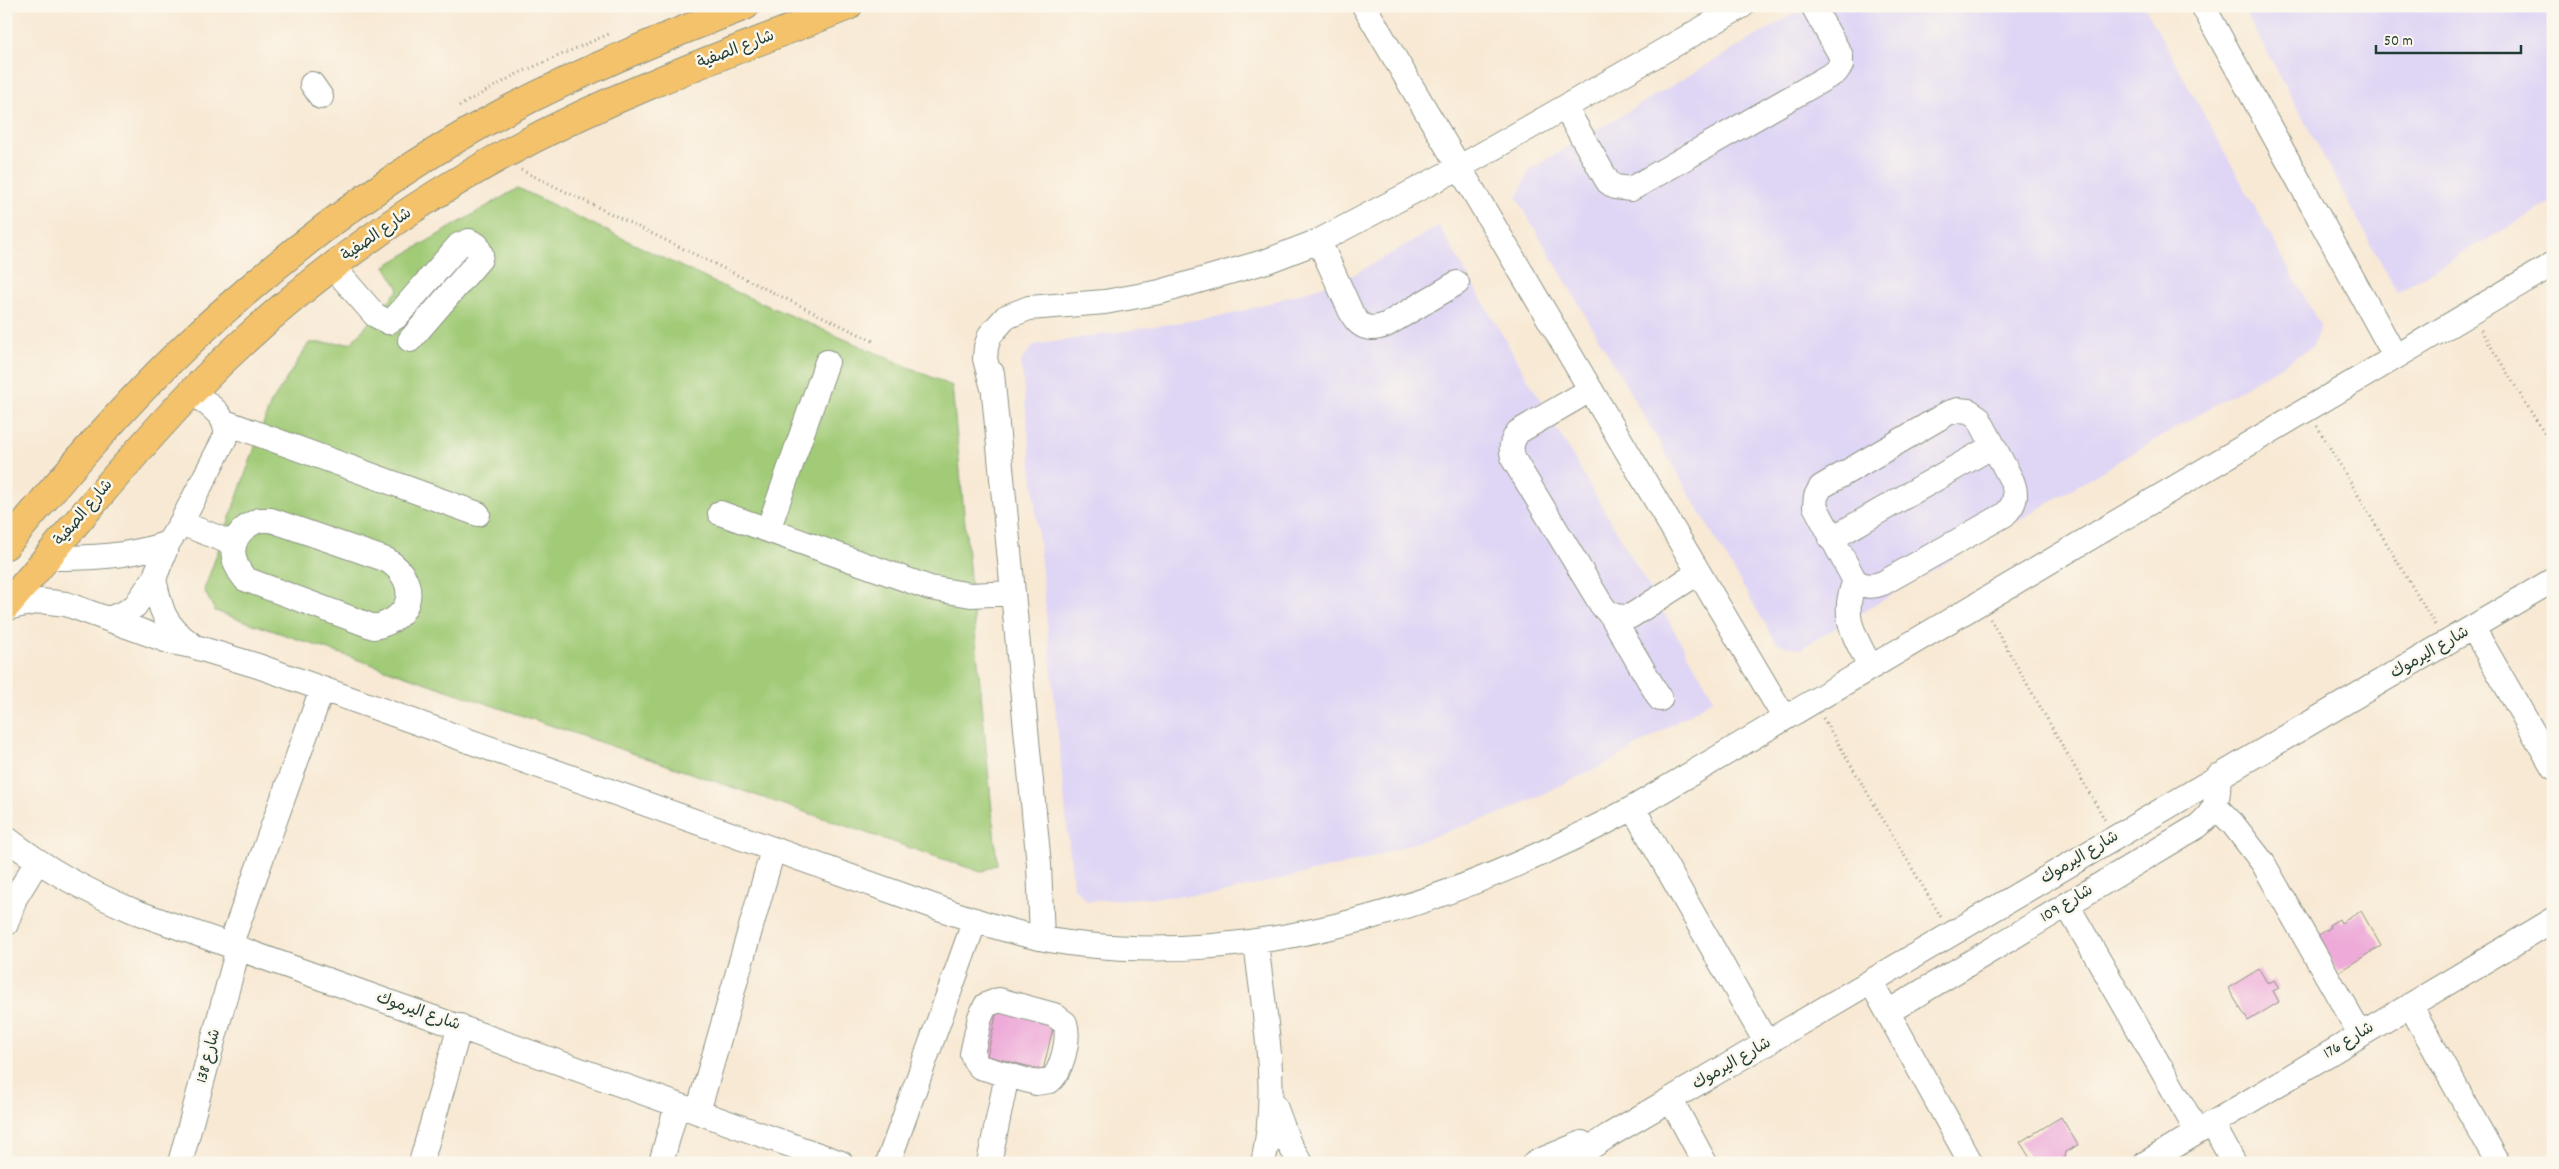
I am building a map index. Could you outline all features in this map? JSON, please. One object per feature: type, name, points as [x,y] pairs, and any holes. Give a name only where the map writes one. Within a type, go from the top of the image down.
[{"type":"main road","points":[[6,545],[85,452],[190,342],[249,288],[310,239],[392,180],[504,112],[565,81],[744,6]]},
{"type":"main road","name":"شارع الصفية","points":[[6,607],[124,466],[192,392],[278,313],[333,266],[414,209],[498,159],[570,121],[651,84],[848,6]]},
{"type":"main road","points":[[392,180],[406,187],[414,201],[414,209]]},
{"type":"street","points":[[1364,6],[1784,717]]},
{"type":"street","points":[[1042,938],[1039,864],[993,388],[985,359],[990,335],[1006,317],[1017,311],[1105,302],[1160,292],[1267,261],[1319,240],[1460,167],[1742,6]]},
{"type":"street","points":[[1564,107],[1608,182],[1615,187],[1631,189],[1836,72],[1840,65],[1841,56],[1814,6]]},
{"type":"street","points":[[2203,6],[2395,356]]},
{"type":"street","points":[[1319,240],[1356,322],[1365,328],[1376,329],[1386,325],[1457,283]]},
{"type":"street","points":[[333,266],[375,315],[388,322],[396,317],[459,245],[469,241],[477,244],[480,249],[480,259],[410,340]]},
{"type":"street","points":[[6,607],[41,601],[54,601],[171,642],[192,646],[322,689],[975,920],[1042,938],[1085,945],[1171,949],[1256,942],[1387,913],[1450,892],[1521,864],[1633,808],[2306,408],[2553,264]]},
{"type":"street","points":[[768,530],[827,362]]},
{"type":"street","points":[[1590,390],[1518,432],[1512,440],[1511,450],[1514,460],[1601,604],[1612,615],[1660,699]]},
{"type":"street","points":[[108,619],[124,613],[135,606],[154,580],[168,543],[181,523],[226,436],[225,422],[220,415],[192,392]]},
{"type":"street","points":[[1958,410],[1969,412],[1978,417],[2016,490],[2015,500],[2011,508],[2004,515],[1873,587],[1863,586],[1854,581],[1831,539],[1815,506],[1816,496],[1821,487],[1958,410]]},
{"type":"street","points":[[225,422],[478,514]]},
{"type":"street","points":[[1831,539],[1993,446]]},
{"type":"street","points":[[720,513],[936,589],[971,595],[1012,593]]},
{"type":"street","points":[[259,520],[271,520],[387,560],[399,568],[406,579],[409,592],[406,606],[398,617],[387,624],[374,627],[360,623],[245,579],[237,569],[233,556],[234,544],[240,533],[248,525],[259,520]]},
{"type":"street","points":[[181,523],[234,544]]},
{"type":"street","points":[[47,558],[104,557],[141,552],[168,543]]},
{"type":"street","points":[[1612,615],[1621,618],[1631,616],[1698,573]]},
{"type":"street","points":[[154,580],[165,619],[170,628],[192,646]]},
{"type":"street","name":"شارع اليرموك","points":[[1567,1163],[1608,1136],[2553,580]]},
{"type":"street","points":[[1854,581],[1849,598],[1848,616],[1851,628],[1870,666]]},
{"type":"street","points":[[2473,628],[2553,766]]},
{"type":"street","name":"شارع 138","points":[[180,1163],[234,947],[322,689]]},
{"type":"street","points":[[2218,776],[2219,792],[2215,806],[2234,824],[2263,863],[2360,1034]]},
{"type":"street","name":"شارع 109","points":[[1888,1012],[2198,826],[2208,818],[2215,806]]},
{"type":"street","points":[[1633,808],[1767,1044]]},
{"type":"street","name":"شارع اليرموك","points":[[6,838],[37,862],[84,890],[136,912],[841,1163]]},
{"type":"street","points":[[661,1163],[688,1108],[773,850]]},
{"type":"street","points":[[6,924],[15,898],[37,862]]},
{"type":"street","points":[[2067,905],[2205,1127],[2234,1163]]},
{"type":"street","points":[[888,1163],[975,920]]},
{"type":"street","name":"شارع 176","points":[[2146,1163],[2553,920]]},
{"type":"street","points":[[1256,942],[1272,1097],[1279,1122],[1289,1144],[1301,1163]]},
{"type":"street","points":[[1871,982],[1971,1163]]},
{"type":"street","points":[[2410,1005],[2498,1163]]},
{"type":"street","points":[[421,1163],[460,1026]]},
{"type":"street","points":[[989,1163],[1007,1075]]},
{"type":"street","points":[[1263,1163],[1268,1141],[1272,1097]]},
{"type":"street","points":[[1670,1100],[1706,1163]]},
{"type":"street","name":"شارع اليرموك","points":[[1534,1163],[1582,1143],[1608,1136]]},
{"type":"path","points":[[498,159],[875,342]]},
{"type":"path","points":[[2470,312],[2553,448]]},
{"type":"path","points":[[2306,408],[2446,644]]},
{"type":"path","points":[[1980,602],[2115,837]]},
{"type":"path","points":[[1812,701],[1951,935]]},
{"type":"shaded area","points":[[1807,6],[2144,6],[2320,325],[2313,347],[1800,649],[1776,643],[1517,198],[1530,169]]},
{"type":"shaded area","points":[[2242,6],[2553,6],[2553,201],[2397,292]]},
{"type":"shaded area","points":[[1439,226],[1714,699],[1616,759],[1505,812],[1367,859],[1218,894],[1087,901],[1073,886],[1021,361],[1034,345],[1233,314],[1346,279]]},
{"type":"green space","points":[[518,188],[711,281],[952,386],[997,864],[981,872],[215,611],[204,590],[270,405],[309,343],[351,343],[399,289],[385,266]]},
{"type":"building","points":[[2361,911],[2381,946],[2338,972],[2317,936],[2330,928],[2329,925],[2339,919],[2341,923]]},
{"type":"building","points":[[2259,969],[2268,984],[2274,980],[2279,988],[2273,991],[2279,1002],[2248,1021],[2228,988]]},
{"type":"building","points":[[997,1011],[1054,1024],[1043,1070],[987,1056]]},
{"type":"building","points":[[2061,1117],[2078,1145],[2065,1152],[2063,1163],[2033,1163],[2020,1142]]}]
